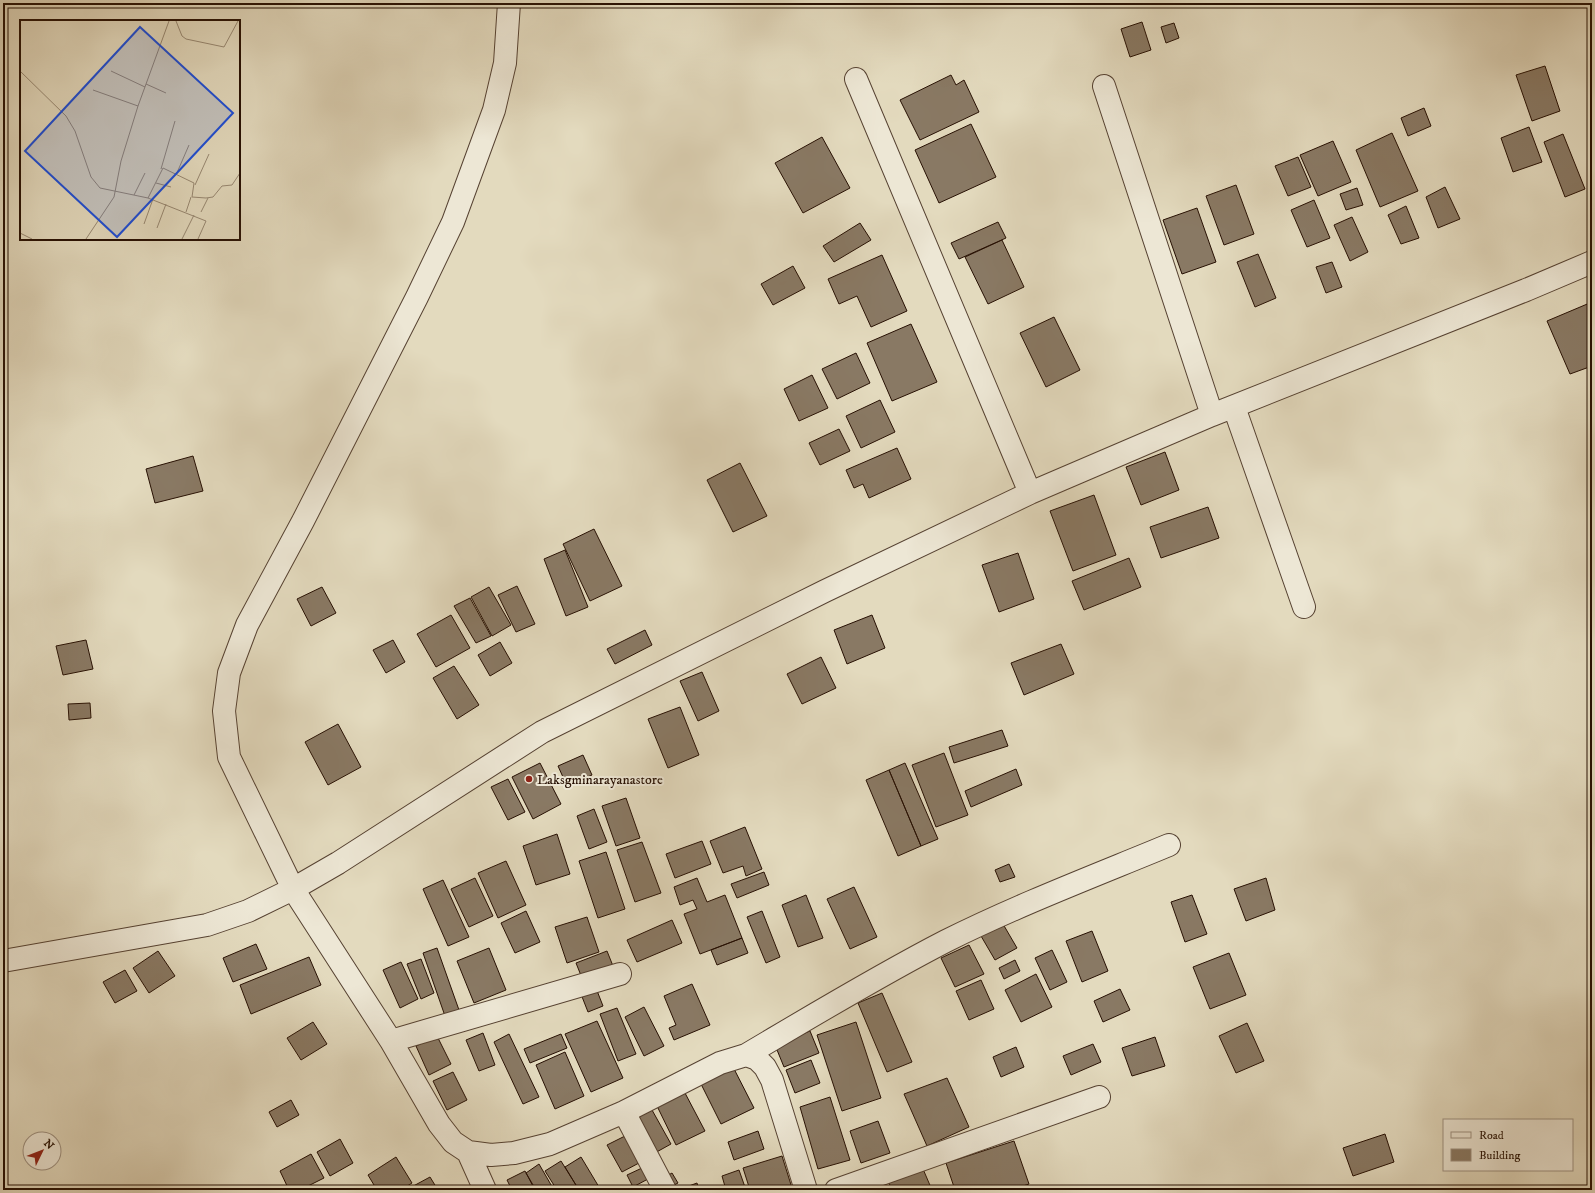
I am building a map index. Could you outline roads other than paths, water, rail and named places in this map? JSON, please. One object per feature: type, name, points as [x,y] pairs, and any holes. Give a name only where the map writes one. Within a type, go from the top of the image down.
[{"type":"street","points":[[508,3],[505,63],[494,110],[453,222],[417,297],[303,521],[247,625],[229,673],[224,711],[229,757],[293,889],[391,1041],[439,1124],[453,1142],[468,1152],[491,1155],[514,1152],[550,1144],[624,1112],[720,1063],[746,1055],[894,969],[994,918],[1169,845]]},
{"type":"street","points":[[856,79],[1030,493]]},
{"type":"street","points":[[1104,86],[1212,415]]},
{"type":"street","points":[[3,961],[207,925],[248,911],[293,889],[338,863],[542,732],[825,591],[1030,493],[1212,415],[1526,290],[1592,262]]},
{"type":"street","points":[[1234,407],[1304,608]]},
{"type":"street","points":[[391,1041],[620,974]]},
{"type":"street","points":[[746,1055],[757,1059],[765,1067],[772,1080],[806,1190]]},
{"type":"street","points":[[836,1190],[1099,1097]]},
{"type":"street","points":[[624,1112],[665,1190]]},
{"type":"street","points":[[468,1152],[485,1190]]},
{"type":"place","name":"Laksgminarayanastore","points":[[529,779]]}]
